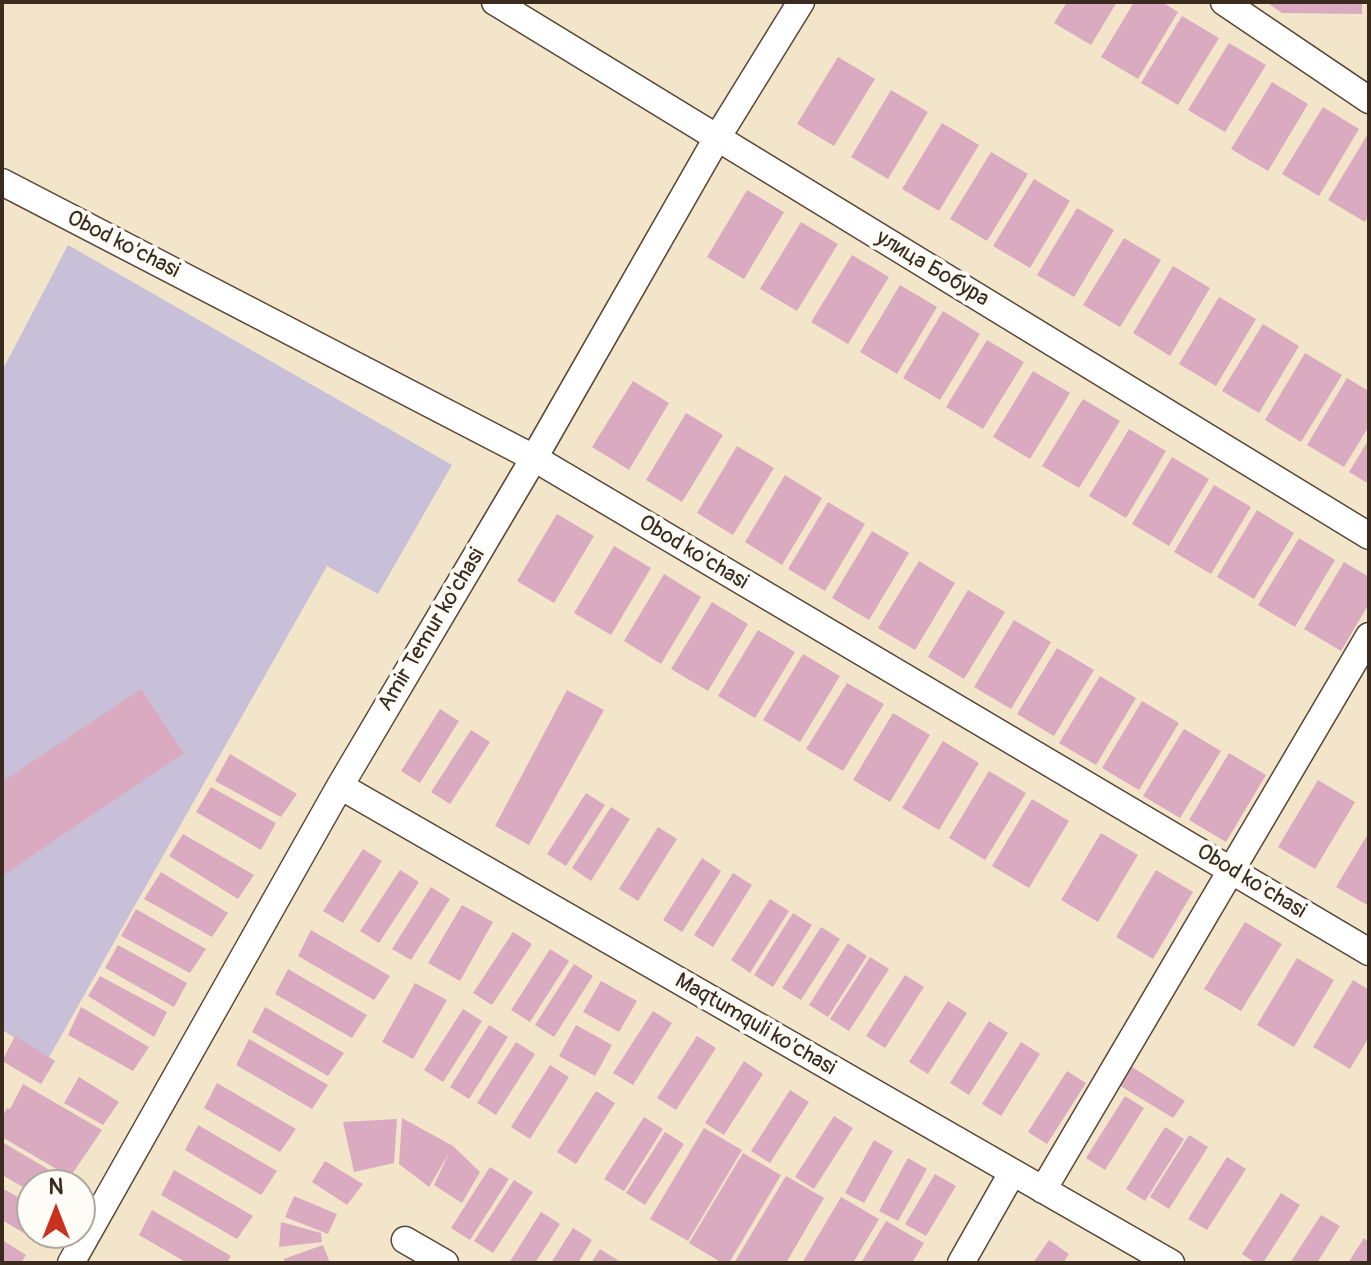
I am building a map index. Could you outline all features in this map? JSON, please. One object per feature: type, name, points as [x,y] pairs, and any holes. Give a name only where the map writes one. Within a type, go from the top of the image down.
[{"type":"street","name":"улица Бобура","points":[[495,2],[1369,536]]},
{"type":"street","name":"Amir Temur ko'chasi","points":[[71,1263],[340,786],[534,458],[717,138],[801,2]]},
{"type":"street","points":[[1224,2],[1369,100]]},
{"type":"street","name":"Obod ko'chasi","points":[[2,182],[534,458],[1369,952]]},
{"type":"street","points":[[1043,1190],[1369,636]]},
{"type":"street","name":"Maqtumquli ko'chasi","points":[[340,786],[1171,1263]]},
{"type":"street","points":[[961,1263],[1012,1173]]},
{"type":"street","points":[[405,1240],[445,1263]]},
{"type":"shaded area","points":[[68,245],[452,465],[378,594],[327,566],[48,1059],[4,1031],[2,1034],[2,371]]},
{"type":"building","points":[[1067,2],[1117,2],[1091,45],[1054,23]]},
{"type":"building","points":[[1134,2],[1162,2],[1178,12],[1138,79],[1101,57]]},
{"type":"building","points":[[1266,2],[1362,2],[1362,14],[1282,13]]},
{"type":"building","points":[[1182,16],[1219,38],[1178,105],[1141,83]]},
{"type":"building","points":[[1229,43],[1266,65],[1225,132],[1188,110]]},
{"type":"building","points":[[838,57],[875,79],[834,146],[797,124]]},
{"type":"building","points":[[1272,82],[1308,104],[1268,171],[1231,149]]},
{"type":"building","points":[[891,90],[928,112],[888,179],[851,157]]},
{"type":"building","points":[[1323,107],[1359,129],[1319,196],[1282,174]]},
{"type":"building","points":[[942,123],[979,145],[939,211],[902,189]]},
{"type":"building","points":[[1369,132],[1369,215],[1365,222],[1328,200]]},
{"type":"building","points":[[991,152],[1028,174],[987,241],[950,219]]},
{"type":"building","points":[[1034,179],[1070,201],[1030,268],[993,246]]},
{"type":"building","points":[[747,190],[784,212],[744,279],[707,257]]},
{"type":"building","points":[[1077,208],[1114,230],[1074,297],[1037,275]]},
{"type":"building","points":[[801,222],[838,244],[797,311],[760,289]]},
{"type":"building","points":[[1124,238],[1161,260],[1120,327],[1083,305]]},
{"type":"building","points":[[852,255],[889,277],[848,344],[811,322]]},
{"type":"building","points":[[1173,266],[1210,288],[1170,356],[1133,333]]},
{"type":"building","points":[[900,285],[937,307],[897,374],[860,352]]},
{"type":"building","points":[[1219,297],[1256,319],[1216,386],[1179,364]]},
{"type":"building","points":[[943,311],[980,334],[940,400],[903,378]]},
{"type":"building","points":[[1263,324],[1299,346],[1259,413],[1222,391]]},
{"type":"building","points":[[987,340],[1024,362],[983,429],[946,407]]},
{"type":"building","points":[[1305,353],[1342,375],[1301,442],[1265,420]]},
{"type":"building","points":[[1033,371],[1070,393],[1030,459],[993,437]]},
{"type":"building","points":[[1347,378],[1369,391],[1369,426],[1344,467],[1307,445]]},
{"type":"building","points":[[633,381],[669,403],[629,470],[592,447]]},
{"type":"building","points":[[1083,399],[1120,421],[1079,488],[1042,466]]},
{"type":"building","points":[[686,413],[723,435],[682,502],[646,480]]},
{"type":"building","points":[[1129,429],[1166,451],[1126,518],[1089,496]]},
{"type":"building","points":[[1369,439],[1369,484],[1349,472]]},
{"type":"building","points":[[737,446],[774,468],[733,535],[697,513]]},
{"type":"building","points":[[1172,457],[1209,479],[1169,546],[1132,524]]},
{"type":"building","points":[[785,475],[822,498],[782,565],[745,542]]},
{"type":"building","points":[[1214,485],[1251,507],[1211,574],[1174,552]]},
{"type":"building","points":[[828,502],[865,524],[825,591],[788,569]]},
{"type":"building","points":[[1257,510],[1294,533],[1254,599],[1217,577]]},
{"type":"building","points":[[557,514],[594,536],[554,603],[517,581]]},
{"type":"building","points":[[872,531],[909,553],[869,620],[832,598]]},
{"type":"building","points":[[1299,538],[1335,560],[1295,627],[1258,605]]},
{"type":"building","points":[[614,546],[651,568],[611,635],[574,613]]},
{"type":"building","points":[[919,561],[955,583],[915,650],[878,628]]},
{"type":"building","points":[[1344,562],[1369,577],[1369,604],[1341,651],[1304,629]]},
{"type":"building","points":[[664,574],[701,597],[661,664],[624,641]]},
{"type":"building","points":[[968,590],[1005,612],[964,679],[928,657]]},
{"type":"building","points":[[712,602],[748,624],[708,691],[671,669]]},
{"type":"building","points":[[1014,620],[1051,642],[1011,709],[974,687]]},
{"type":"building","points":[[758,630],[795,652],[755,718],[718,696]]},
{"type":"building","points":[[1057,648],[1094,670],[1054,736],[1017,714]]},
{"type":"building","points":[[803,654],[840,676],[800,742],[763,720]]},
{"type":"building","points":[[1100,676],[1136,698],[1096,765],[1059,743]]},
{"type":"building","points":[[847,683],[884,704],[843,771],[806,749]]},
{"type":"building","points":[[141,689],[184,753],[2,876],[2,782]]},
{"type":"building","points":[[567,690],[604,710],[529,845],[495,826]]},
{"type":"building","points":[[1142,701],[1179,723],[1139,790],[1102,768]]},
{"type":"building","points":[[440,709],[459,721],[420,783],[401,771]]},
{"type":"building","points":[[893,713],[930,735],[890,802],[853,780]]},
{"type":"building","points":[[1184,729],[1221,751],[1180,818],[1143,796]]},
{"type":"building","points":[[471,730],[490,742],[450,804],[431,792]]},
{"type":"building","points":[[943,741],[979,763],[939,830],[902,808]]},
{"type":"building","points":[[1229,753],[1266,775],[1226,842],[1189,820]]},
{"type":"building","points":[[230,754],[297,794],[281,817],[215,781]]},
{"type":"building","points":[[989,771],[1026,793],[985,860],[949,838]]},
{"type":"building","points":[[1318,780],[1355,802],[1315,869],[1278,847]]},
{"type":"building","points":[[211,787],[276,823],[261,850],[196,812]]},
{"type":"building","points":[[586,793],[605,805],[566,866],[547,854]]},
{"type":"building","points":[[1032,799],[1069,821],[1029,888],[992,866]]},
{"type":"building","points":[[611,807],[630,819],[591,881],[572,868]]},
{"type":"building","points":[[658,827],[677,839],[638,901],[619,889]]},
{"type":"building","points":[[1369,832],[1369,906],[1336,887]]},
{"type":"building","points":[[1101,833],[1138,855],[1098,922],[1061,900]]},
{"type":"building","points":[[183,834],[254,875],[238,899],[169,856]]},
{"type":"building","points":[[363,849],[382,861],[343,923],[323,911]]},
{"type":"building","points":[[702,858],[721,871],[682,932],[663,920]]},
{"type":"building","points":[[400,870],[419,882],[379,943],[360,931]]},
{"type":"building","points":[[1156,870],[1193,892],[1153,959],[1116,937]]},
{"type":"building","points":[[161,872],[228,913],[212,937],[144,899]]},
{"type":"building","points":[[733,873],[752,885],[713,947],[694,935]]},
{"type":"building","points":[[431,887],[450,899],[411,960],[392,949]]},
{"type":"building","points":[[770,899],[789,911],[750,973],[731,960]]},
{"type":"building","points":[[462,905],[493,922],[460,981],[428,963]]},
{"type":"building","points":[[136,909],[206,949],[190,973],[121,936]]},
{"type":"building","points":[[793,913],[812,925],[773,987],[754,975]]},
{"type":"building","points":[[1245,922],[1282,944],[1241,1011],[1204,989]]},
{"type":"building","points":[[821,927],[840,939],[801,1000],[782,988]]},
{"type":"building","points":[[311,930],[390,976],[374,1000],[298,956]]},
{"type":"building","points":[[513,932],[532,944],[492,1005],[473,993]]},
{"type":"building","points":[[848,943],[867,956],[828,1017],[809,1005]]},
{"type":"building","points":[[118,945],[187,983],[174,1007],[105,968]]},
{"type":"building","points":[[550,949],[569,961],[530,1022],[511,1010]]},
{"type":"building","points":[[870,957],[889,969],[849,1031],[830,1019]]},
{"type":"building","points":[[1297,958],[1334,980],[1294,1047],[1257,1025]]},
{"type":"building","points":[[574,964],[593,976],[554,1037],[535,1025]]},
{"type":"building","points":[[288,969],[367,1015],[352,1038],[275,994]]},
{"type":"building","points":[[905,975],[924,987],[885,1048],[866,1036]]},
{"type":"building","points":[[100,976],[167,1012],[154,1037],[88,996]]},
{"type":"building","points":[[1353,980],[1369,990],[1369,1037],[1350,1069],[1313,1047]]},
{"type":"building","points":[[601,981],[637,1001],[619,1032],[583,1012]]},
{"type":"building","points":[[415,983],[447,1000],[413,1059],[382,1042]]},
{"type":"building","points":[[948,1001],[967,1013],[928,1074],[909,1062]]},
{"type":"building","points":[[81,1007],[149,1047],[133,1071],[68,1035]]},
{"type":"building","points":[[265,1007],[344,1053],[328,1076],[252,1032]]},
{"type":"building","points":[[463,1009],[482,1021],[443,1082],[424,1070]]},
{"type":"building","points":[[653,1011],[672,1023],[633,1085],[613,1073]]},
{"type":"building","points":[[989,1021],[1008,1033],[969,1095],[950,1083]]},
{"type":"building","points":[[489,1025],[508,1037],[469,1099],[450,1087]]},
{"type":"building","points":[[576,1025],[612,1045],[595,1076],[559,1056]]},
{"type":"building","points":[[15,1036],[55,1061],[41,1084],[2,1061]]},
{"type":"building","points":[[697,1036],[716,1048],[676,1110],[657,1098]]},
{"type":"building","points":[[249,1039],[328,1085],[312,1109],[236,1065]]},
{"type":"building","points":[[516,1042],[535,1054],[496,1115],[477,1103]]},
{"type":"building","points":[[1021,1042],[1040,1054],[1001,1116],[982,1104]]},
{"type":"building","points":[[744,1061],[763,1074],[724,1135],[705,1123]]},
{"type":"building","points":[[1126,1063],[1185,1101],[1173,1118],[1114,1082]]},
{"type":"building","points":[[550,1065],[569,1077],[530,1139],[511,1127]]},
{"type":"building","points":[[1067,1071],[1086,1083],[1047,1144],[1028,1132]]},
{"type":"building","points":[[79,1077],[119,1102],[103,1125],[64,1103]]},
{"type":"building","points":[[217,1083],[296,1129],[280,1152],[204,1108]]},
{"type":"building","points":[[23,1084],[102,1130],[75,1169],[56,1169],[2,1137],[2,1118],[7,1108],[10,1109]]},
{"type":"building","points":[[790,1090],[809,1102],[770,1163],[751,1151]]},
{"type":"building","points":[[596,1091],[615,1103],[576,1164],[557,1152]]},
{"type":"building","points":[[1125,1096],[1144,1108],[1105,1170],[1086,1158]]},
{"type":"building","points":[[834,1116],[853,1128],[814,1189],[795,1177]]},
{"type":"building","points":[[644,1117],[663,1129],[624,1191],[604,1179]]},
{"type":"building","points":[[402,1118],[453,1146],[480,1172],[462,1203],[434,1185],[449,1153],[429,1187],[399,1164]]},
{"type":"building","points":[[397,1119],[394,1163],[354,1172],[343,1122]]},
{"type":"building","points":[[198,1125],[277,1171],[261,1195],[185,1150]]},
{"type":"building","points":[[1165,1127],[1184,1139],[1145,1201],[1126,1189]]},
{"type":"building","points":[[704,1128],[742,1150],[688,1241],[650,1219]]},
{"type":"building","points":[[665,1132],[684,1144],[645,1205],[626,1193]]},
{"type":"building","points":[[1189,1135],[1208,1147],[1169,1209],[1150,1197]]},
{"type":"building","points":[[874,1140],[893,1151],[864,1203],[845,1193]]},
{"type":"building","points":[[2,1142],[48,1169],[16,1169],[16,1183],[2,1175]]},
{"type":"building","points":[[743,1153],[781,1175],[729,1263],[722,1263],[689,1243]]},
{"type":"building","points":[[1227,1157],[1246,1169],[1207,1230],[1188,1219]]},
{"type":"building","points":[[908,1158],[927,1169],[898,1221],[879,1211]]},
{"type":"building","points":[[325,1161],[363,1184],[347,1205],[312,1182]]},
{"type":"building","points":[[490,1167],[509,1179],[470,1240],[451,1228]]},
{"type":"building","points":[[174,1170],[253,1216],[237,1239],[161,1195]]},
{"type":"building","points":[[935,1174],[956,1186],[926,1236],[905,1224]]},
{"type":"building","points":[[786,1176],[824,1198],[786,1263],[734,1263]]},
{"type":"building","points":[[514,1180],[533,1192],[493,1253],[474,1241]]},
{"type":"building","points":[[2,1188],[16,1196],[16,1228],[2,1220]]},
{"type":"building","points":[[1281,1193],[1300,1205],[1263,1263],[1256,1263],[1242,1254]]},
{"type":"building","points":[[294,1196],[337,1214],[328,1234],[285,1217]]},
{"type":"building","points":[[841,1197],[879,1219],[853,1263],[802,1263]]},
{"type":"building","points":[[152,1210],[231,1256],[227,1263],[187,1263],[139,1235]]},
{"type":"building","points":[[541,1212],[560,1224],[535,1263],[509,1263]]},
{"type":"building","points":[[1321,1215],[1340,1226],[1317,1263],[1290,1263]]},
{"type":"building","points":[[886,1221],[924,1243],[912,1263],[861,1263]]},
{"type":"building","points":[[281,1222],[321,1233],[322,1242],[279,1247]]},
{"type":"building","points":[[573,1228],[592,1240],[578,1263],[551,1263]]},
{"type":"building","points":[[1364,1238],[1369,1242],[1369,1263],[1348,1263]]},
{"type":"building","points":[[2,1240],[26,1255],[21,1263],[2,1263]]},
{"type":"building","points":[[1049,1240],[1069,1254],[1063,1263],[1033,1263]]},
{"type":"building","points":[[323,1245],[330,1263],[285,1263],[284,1259]]},
{"type":"building","points":[[600,1249],[622,1263],[591,1263]]}]
